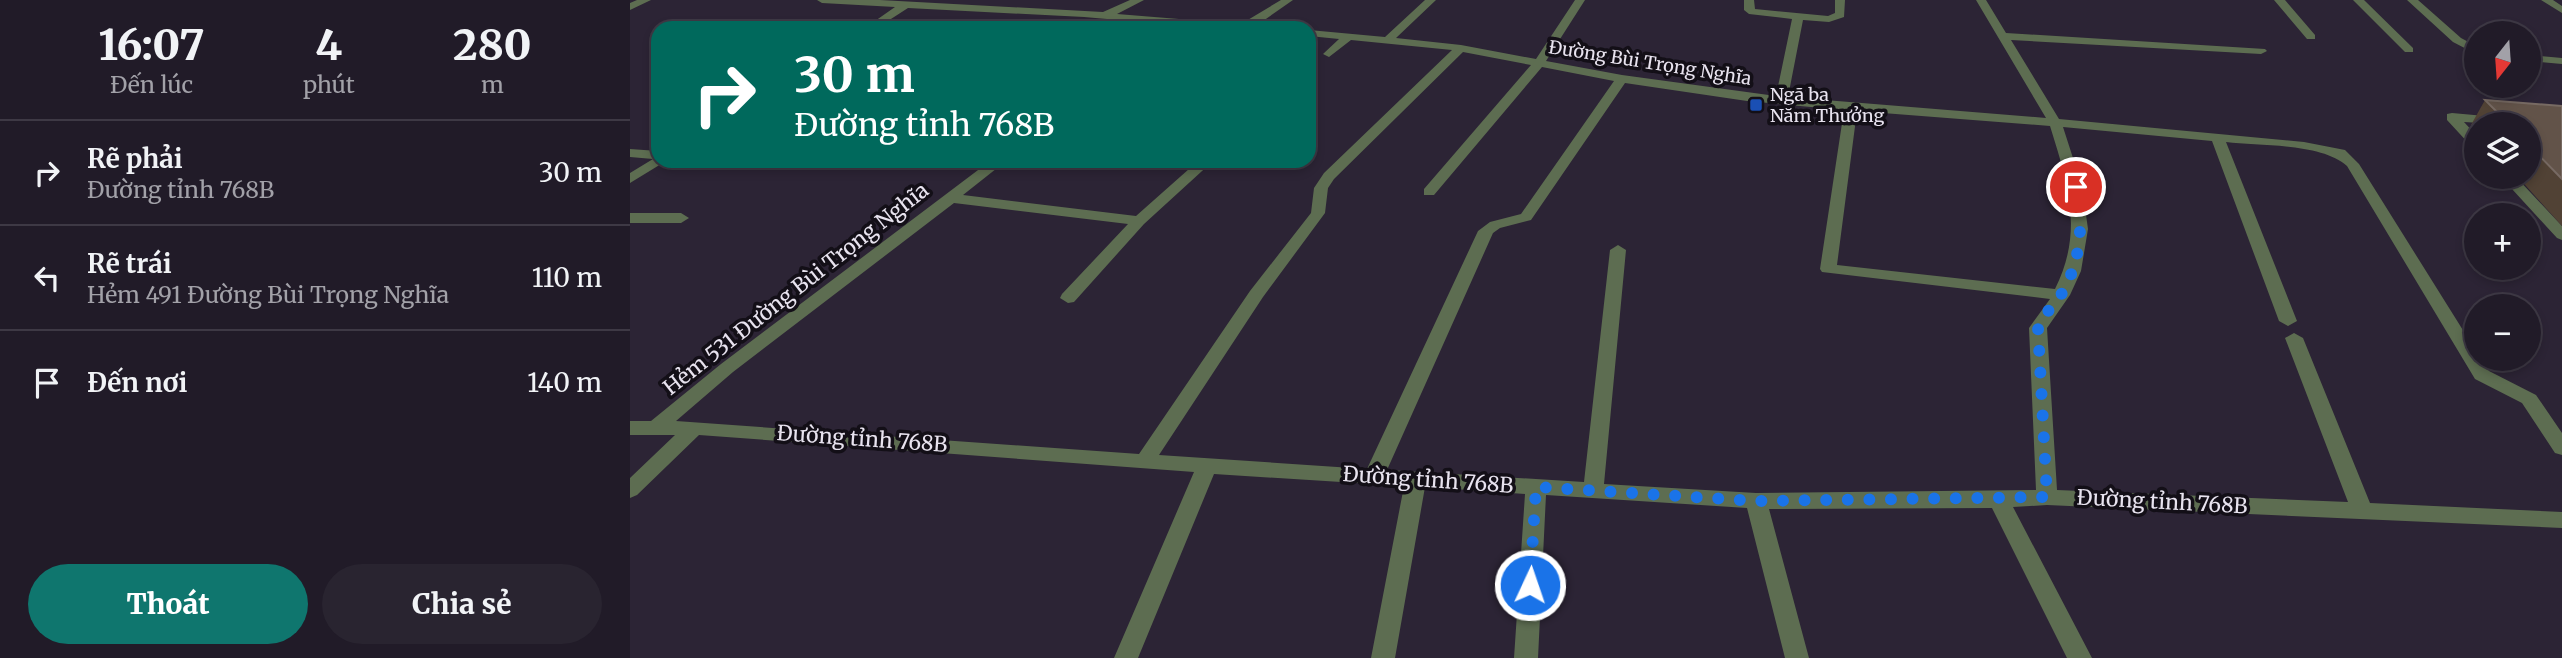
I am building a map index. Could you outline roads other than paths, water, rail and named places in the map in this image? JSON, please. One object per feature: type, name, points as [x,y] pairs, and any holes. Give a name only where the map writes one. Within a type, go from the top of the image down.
[{"type":"street","points":[[630,7],[646,0]]},
{"type":"street","points":[[822,0],[1150,21]]},
{"type":"street","points":[[938,7],[956,0]]},
{"type":"street","points":[[1103,16],[1139,0]]},
{"type":"street","points":[[1254,21],[1288,0]]},
{"type":"street","points":[[1389,39],[1431,0]]},
{"type":"street","points":[[1429,192],[1539,63],[1580,0]]},
{"type":"street","points":[[1749,0],[1749,10],[1753,12],[1836,18],[1840,15],[1840,0]]},
{"type":"street","points":[[1981,0],[2055,122],[2081,208],[2081,232],[2075,263],[2062,295],[2041,318],[2038,328],[2047,497]]},
{"type":"street","points":[[2279,0],[2311,37]]},
{"type":"street","points":[[2358,0],[2409,50]]},
{"type":"street","points":[[2412,0],[2464,44]]},
{"type":"street","points":[[2546,0],[2562,10]]},
{"type":"street","points":[[881,21],[905,5]]},
{"type":"street","points":[[1781,100],[1798,17]]},
{"type":"street","name":"Đường Bùi Trọng Nghĩa","points":[[1316,33],[1461,48],[1622,79],[1781,100],[2055,122],[2328,149],[2346,157],[2483,375],[2529,399],[2562,448]]},
{"type":"street","points":[[1328,54],[1350,36]]},
{"type":"street","points":[[2003,36],[2261,51]]},
{"type":"street","points":[[1145,460],[1256,295],[1318,212],[1321,188],[1329,176],[1461,48]]},
{"type":"street","points":[[2541,59],[2562,61]]},
{"type":"street","points":[[1374,477],[1486,231],[1496,223],[1514,223],[1526,217],[1622,79]]},
{"type":"street","points":[[1851,107],[1828,269],[2062,295]]},
{"type":"street","points":[[2464,118],[2452,117],[2464,130]]},
{"type":"street","points":[[2218,140],[2362,511]]},
{"type":"street","points":[[630,153],[651,154]]},
{"type":"street","points":[[630,179],[651,166]]},
{"type":"street","name":"Hẻm 531 Đường Bùi Trọng Nghĩa","points":[[656,428],[727,368],[990,168]]},
{"type":"street","points":[[1068,298],[1139,221],[1198,168]]},
{"type":"street","points":[[2519,189],[2562,235]]},
{"type":"street","points":[[951,198],[1139,221]]},
{"type":"street","points":[[630,218],[681,218]]},
{"type":"street","points":[[1593,492],[1618,250]]},
{"type":"street","name":"Đường tỉnh 768B","points":[[630,428],[694,428],[1207,466],[1756,501],[1999,500],[2047,497],[2562,520]]},
{"type":"street","points":[[630,490],[694,428]]},
{"type":"street","points":[[1126,658],[1207,466]]},
{"type":"street","points":[[1383,658],[1416,478]]},
{"type":"street","points":[[1526,658],[1536,487]]},
{"type":"street","points":[[1999,500],[2080,658]]},
{"type":"street","points":[[1756,501],[1797,658]]},
{"type":"place","name":"Ngã ba Năm Thưởng","points":[[1756,105]]}]
